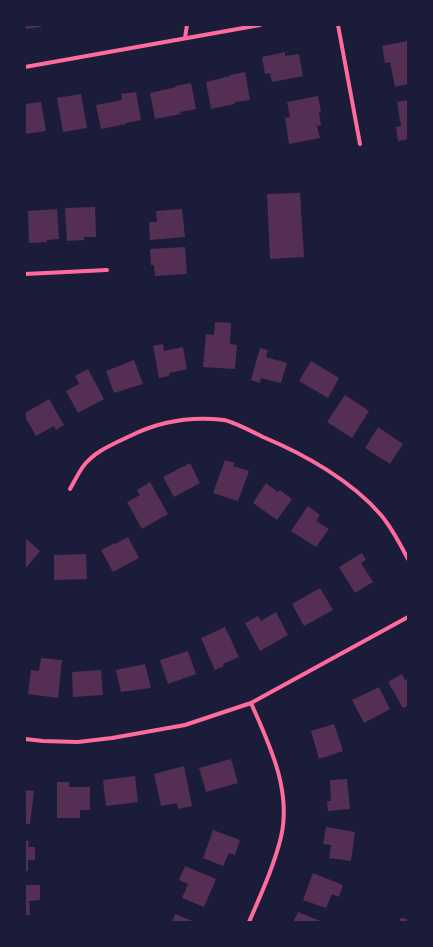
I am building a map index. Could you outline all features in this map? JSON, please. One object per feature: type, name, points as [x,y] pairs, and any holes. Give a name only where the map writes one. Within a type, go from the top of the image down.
[{"type":"street","points":[[184,38],[187,25]]},
{"type":"street","points":[[25,67],[260,25]]},
{"type":"street","points":[[338,25],[360,144]]},
{"type":"street","points":[[25,274],[107,270]]},
{"type":"street","points":[[70,489],[83,467],[95,455],[151,426],[170,421],[198,419],[226,421],[290,448],[346,482],[363,496],[381,516],[396,537],[408,559]]},
{"type":"street","points":[[25,739],[78,742],[112,738],[185,725],[251,703],[408,617]]},
{"type":"street","points":[[249,922],[269,874],[281,836],[283,813],[282,793],[276,764],[270,745],[251,703]]},
{"type":"building","points":[[25,25],[41,25],[41,27],[25,29]]},
{"type":"building","points":[[408,41],[408,84],[395,87],[390,62],[385,63],[382,46]]},
{"type":"building","points":[[285,52],[285,56],[299,54],[303,76],[272,82],[270,73],[265,74],[262,57]]},
{"type":"building","points":[[245,72],[250,100],[235,102],[235,104],[211,109],[206,82]]},
{"type":"building","points":[[191,83],[196,109],[180,112],[181,114],[155,119],[150,93]]},
{"type":"building","points":[[136,92],[141,120],[101,129],[96,105],[122,100],[121,94]]},
{"type":"building","points":[[81,94],[87,128],[63,132],[57,98]]},
{"type":"building","points":[[318,96],[321,112],[319,112],[321,125],[317,126],[320,138],[289,144],[285,118],[290,117],[287,102]]},
{"type":"building","points":[[408,100],[408,139],[398,141],[396,127],[401,126],[397,102]]},
{"type":"building","points":[[41,102],[46,131],[25,134],[25,104]]},
{"type":"building","points":[[300,193],[304,257],[270,259],[267,194]]},
{"type":"building","points":[[95,207],[96,237],[84,237],[84,240],[67,241],[65,208]]},
{"type":"building","points":[[57,209],[59,239],[47,240],[47,242],[29,243],[28,211]]},
{"type":"building","points":[[182,209],[185,237],[150,240],[149,222],[157,222],[156,211]]},
{"type":"building","points":[[185,247],[187,274],[155,276],[154,265],[151,265],[150,249]]},
{"type":"building","points":[[215,322],[231,323],[230,344],[237,345],[235,369],[203,367],[206,334],[214,335]]},
{"type":"building","points":[[163,344],[164,351],[183,347],[187,369],[169,373],[169,376],[159,378],[153,346]]},
{"type":"building","points":[[260,348],[268,350],[266,357],[287,363],[281,383],[261,378],[260,383],[251,380]]},
{"type":"building","points":[[134,360],[143,384],[114,393],[106,371]]},
{"type":"building","points":[[311,361],[339,378],[328,398],[299,381]]},
{"type":"building","points":[[88,369],[104,399],[78,413],[66,391],[79,384],[75,376]]},
{"type":"building","points":[[345,395],[369,411],[352,438],[327,422]]},
{"type":"building","points":[[49,399],[64,425],[56,430],[54,426],[36,436],[25,417],[25,413]]},
{"type":"building","points":[[378,427],[403,444],[390,464],[365,448]]},
{"type":"building","points":[[225,460],[235,463],[233,466],[249,471],[238,501],[213,493]]},
{"type":"building","points":[[190,463],[200,483],[174,497],[163,477]]},
{"type":"building","points":[[150,482],[168,514],[142,529],[127,502],[140,495],[137,490]]},
{"type":"building","points":[[266,483],[278,492],[280,490],[292,499],[277,520],[253,503]]},
{"type":"building","points":[[308,506],[320,515],[316,521],[329,529],[316,547],[291,531]]},
{"type":"building","points":[[128,537],[139,558],[113,572],[101,550]]},
{"type":"building","points":[[25,538],[40,551],[25,569]]},
{"type":"building","points":[[362,553],[366,560],[361,563],[373,582],[355,593],[339,567]]},
{"type":"building","points":[[86,554],[87,579],[54,580],[54,555]]},
{"type":"building","points":[[320,588],[333,610],[304,626],[292,604]]},
{"type":"building","points":[[276,612],[288,635],[260,651],[245,623],[258,616],[261,621]]},
{"type":"building","points":[[225,627],[239,657],[223,664],[224,666],[215,670],[201,638]]},
{"type":"building","points":[[188,651],[196,674],[168,684],[160,660]]},
{"type":"building","points":[[41,658],[62,660],[58,698],[28,694],[31,670],[39,671]]},
{"type":"building","points":[[145,664],[151,688],[121,692],[116,670]]},
{"type":"building","points":[[101,670],[103,695],[73,697],[72,672]]},
{"type":"building","points":[[402,674],[405,680],[408,679],[408,706],[403,708],[388,682]]},
{"type":"building","points":[[379,687],[390,709],[364,723],[352,700]]},
{"type":"building","points":[[334,724],[343,751],[319,759],[311,731]]},
{"type":"building","points":[[231,759],[238,783],[206,792],[199,768]]},
{"type":"building","points":[[184,766],[192,806],[178,809],[177,803],[161,806],[154,774]]},
{"type":"building","points":[[135,776],[138,802],[106,806],[103,780]]},
{"type":"building","points":[[347,779],[350,809],[328,811],[327,801],[331,801],[330,780]]},
{"type":"building","points":[[57,782],[69,782],[69,787],[90,787],[90,810],[80,810],[80,818],[57,818]]},
{"type":"building","points":[[25,790],[34,791],[30,824],[25,824]]},
{"type":"building","points":[[326,827],[355,832],[351,861],[329,858],[331,845],[323,844]]},
{"type":"building","points":[[213,830],[240,840],[235,855],[229,853],[223,866],[203,858]]},
{"type":"building","points":[[25,840],[29,841],[28,847],[35,847],[35,860],[28,860],[28,871],[25,871]]},
{"type":"building","points":[[185,866],[216,879],[204,907],[182,898],[188,884],[179,880]]},
{"type":"building","points":[[313,873],[343,885],[339,897],[332,894],[326,908],[303,900]]},
{"type":"building","points":[[25,885],[40,885],[40,900],[29,901],[30,915],[25,915]]},
{"type":"building","points":[[298,912],[323,922],[293,922]]},
{"type":"building","points":[[175,914],[195,922],[172,922]]},
{"type":"building","points":[[400,918],[408,919],[408,922],[400,922]]}]
